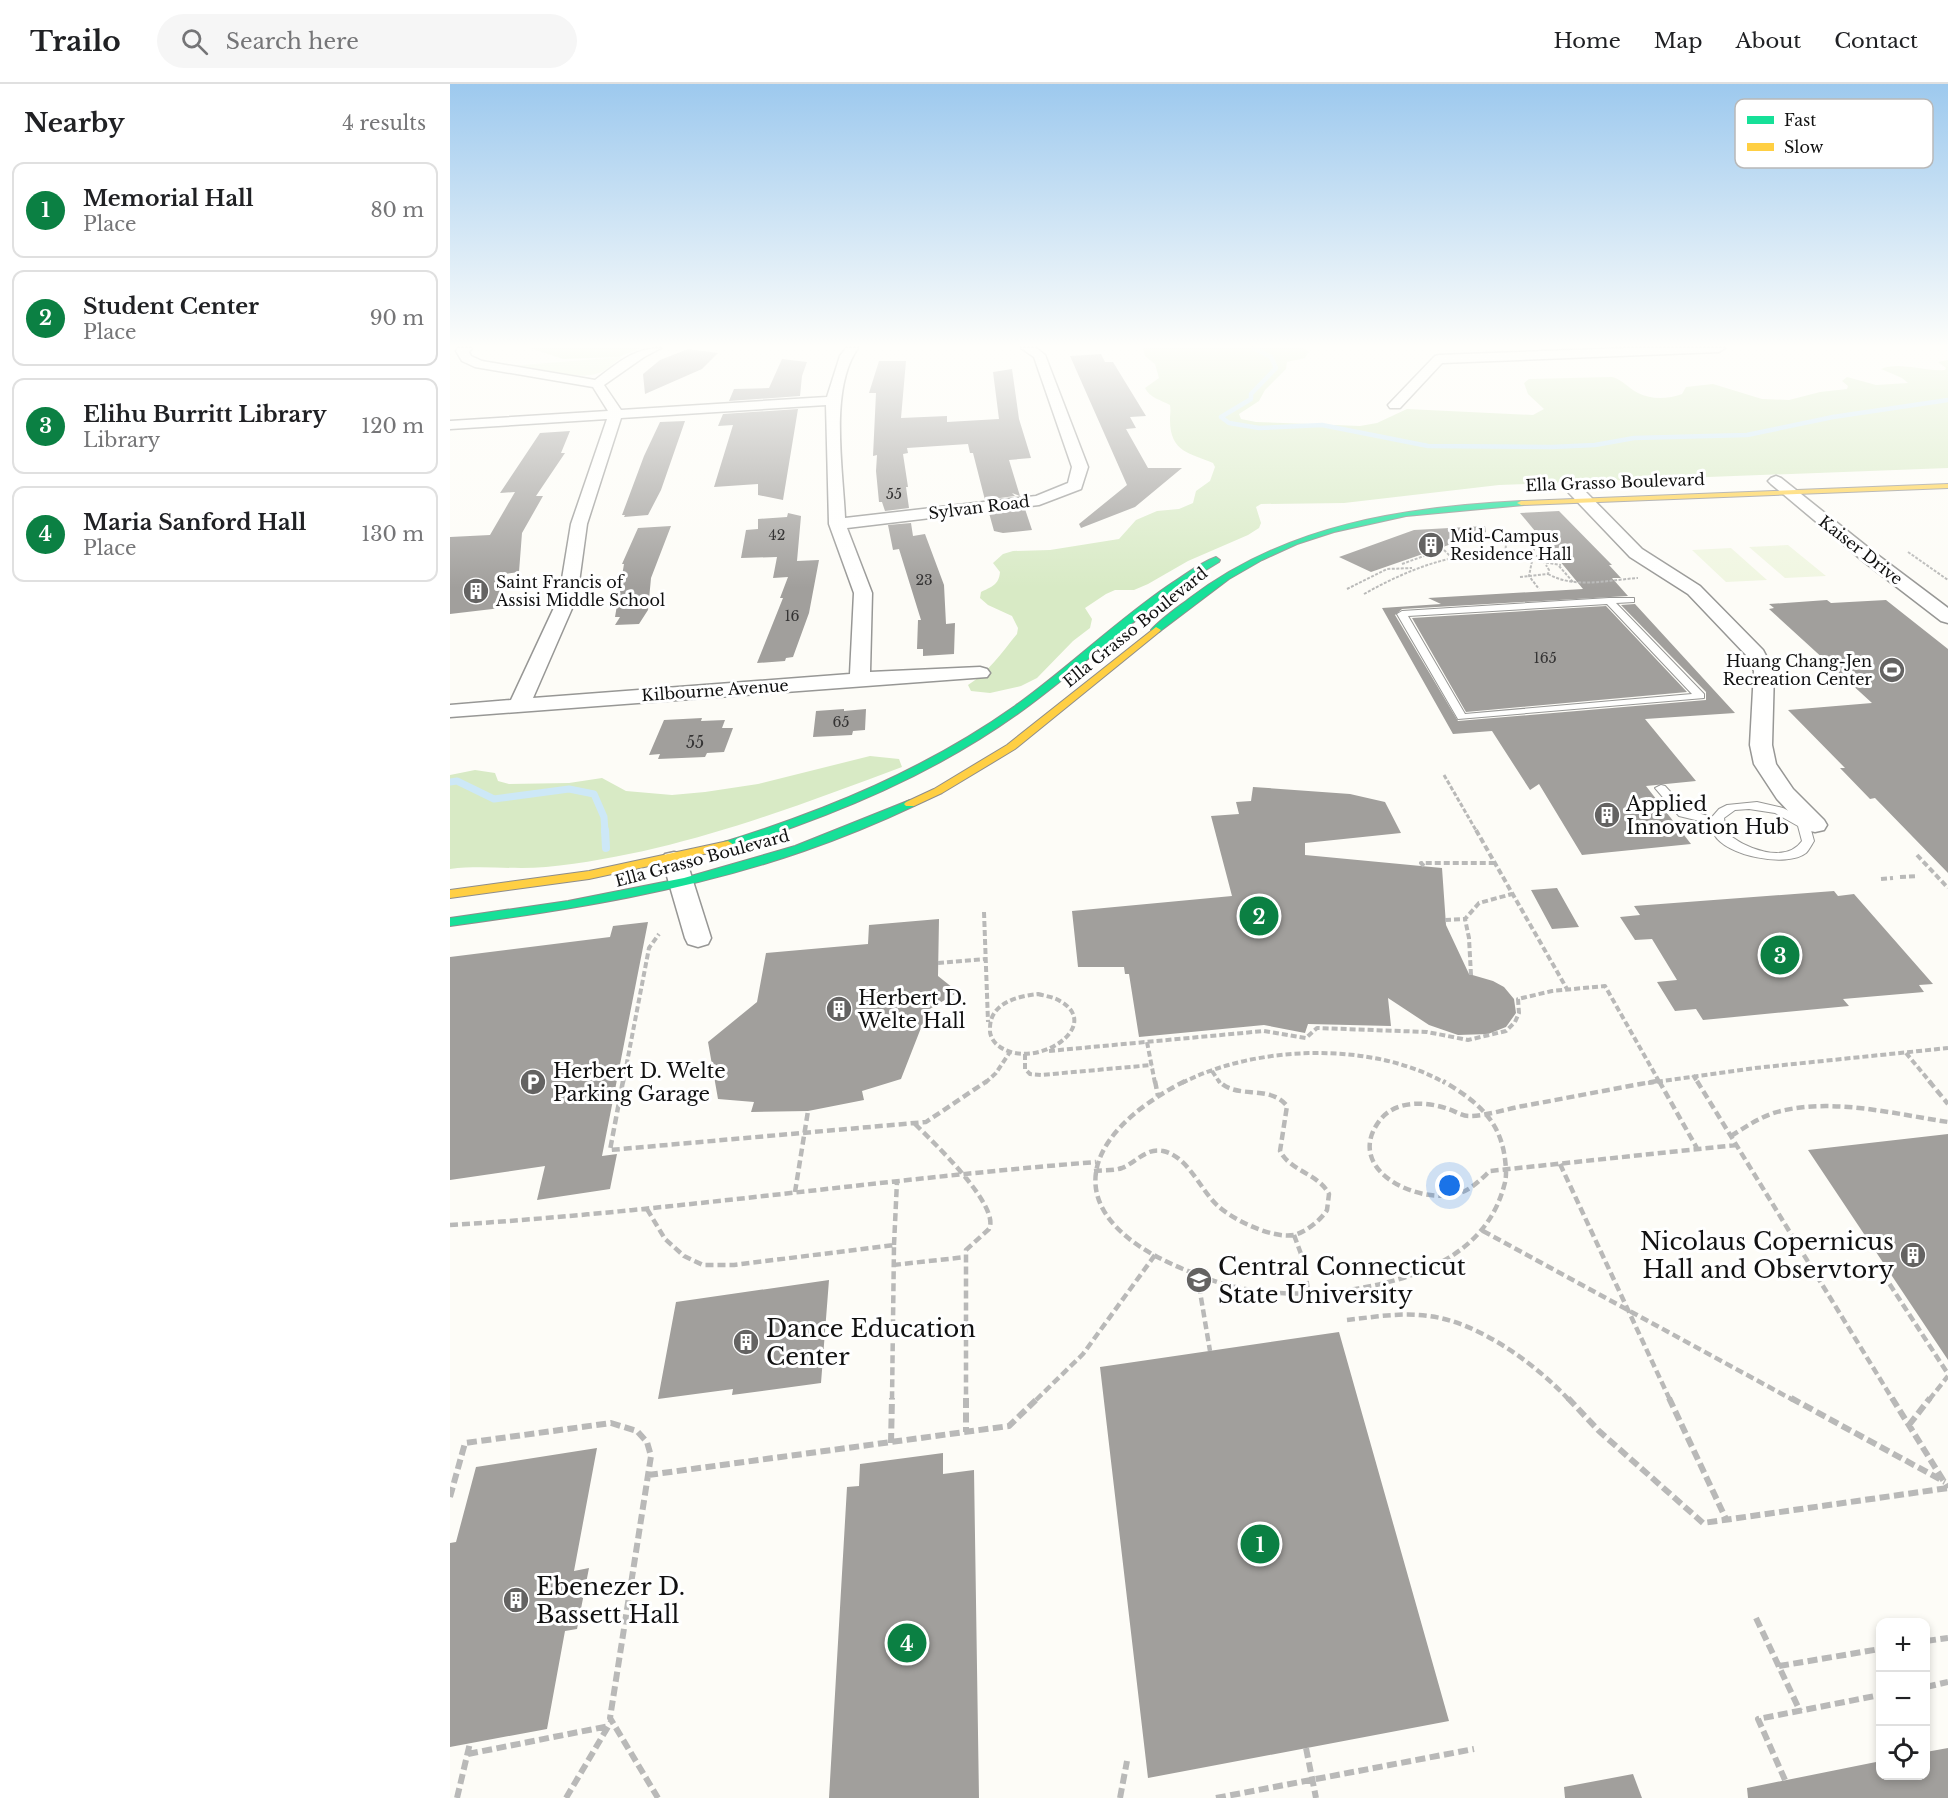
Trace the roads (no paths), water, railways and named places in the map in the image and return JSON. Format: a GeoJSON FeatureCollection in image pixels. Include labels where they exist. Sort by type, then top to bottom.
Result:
{"type":"FeatureCollection","features":[{"type":"Feature","properties":{"kind":"main road","name":"Ella Grasso Boulevard"},"geometry":{"type":"LineString","coordinates":[[1783,487],[1948,475]]}},
{"type":"Feature","properties":{"kind":"main road","name":"Ella Grasso Boulevard"},"geometry":{"type":"LineString","coordinates":[[1294,527],[1362,510],[1423,499],[1482,494],[1579,495],[1783,487],[1948,486]]}},
{"type":"Feature","properties":{"kind":"main road","name":"Ella Grasso Boulevard"},"geometry":{"type":"LineString","coordinates":[[450,894],[554,881],[747,866],[811,845],[909,804],[1000,754],[1210,587],[1262,558],[1300,542],[1363,523],[1432,510],[1579,495]]}},
{"type":"Feature","properties":{"kind":"main road","name":"Ella Grasso Boulevard"},"geometry":{"type":"LineString","coordinates":[[450,921],[556,908],[678,871],[887,786],[976,738],[1182,580],[1228,554]]}},
{"type":"Feature","properties":{"kind":"main road"},"geometry":{"type":"LineString","coordinates":[[1072,666],[1103,674]]}},
{"type":"Feature","properties":{"kind":"main road"},"geometry":{"type":"LineString","coordinates":[[1056,678],[1087,687]]}},
{"type":"Feature","properties":{"kind":"street"},"geometry":{"type":"LineString","coordinates":[[519,705],[568,597],[579,524],[611,428]]}},
{"type":"Feature","properties":{"kind":"street"},"geometry":{"type":"LineString","coordinates":[[834,428],[837,524],[863,593],[861,679]]}},
{"type":"Feature","properties":{"kind":"street","name":"Sylvan Road"},"geometry":{"type":"LineString","coordinates":[[837,524],[1039,500],[1075,486],[1080,467],[1066,428]]}},
{"type":"Feature","properties":{"kind":"street","name":"Kaiser Drive"},"geometry":{"type":"LineString","coordinates":[[1783,487],[1861,551],[1948,616]]}},
{"type":"Feature","properties":{"kind":"street"},"geometry":{"type":"LineString","coordinates":[[1579,495],[1636,553],[1694,590],[1756,654],[1764,671],[1761,745],[1765,764],[1810,826]]}},
{"type":"Feature","properties":{"kind":"street","name":"Kilbourne Avenue"},"geometry":{"type":"LineString","coordinates":[[450,711],[861,679],[980,673]]}},
{"type":"Feature","properties":{"kind":"street"},"geometry":{"type":"LineString","coordinates":[[678,871],[698,938]]}},
{"type":"Feature","properties":{"kind":"lane"},"geometry":{"type":"LineString","coordinates":[[1609,601],[1700,696],[1462,717],[1402,614],[1609,601],[1631,600]]}},
{"type":"Feature","properties":{"kind":"lane"},"geometry":{"type":"LineString","coordinates":[[1661,788],[1683,813],[1717,822]]}},
{"type":"Feature","properties":{"kind":"lane"},"geometry":{"type":"LineString","coordinates":[[1750,806],[1781,812],[1810,826],[1809,844],[1803,850],[1777,856],[1747,851],[1734,845],[1718,830],[1717,822],[1719,815],[1726,810],[1750,806]]}},
{"type":"Feature","properties":{"kind":"waterway"},"geometry":{"type":"LineString","coordinates":[[1337,428],[1428,446],[1552,447],[1595,445],[1634,438],[1747,435],[1781,428]]}},
{"type":"Feature","properties":{"kind":"waterway"},"geometry":{"type":"LineString","coordinates":[[450,782],[457,781],[494,799],[569,789],[594,794],[604,817],[605,832]]}},
{"type":"Feature","properties":{"kind":"waterway"},"geometry":{"type":"LineString","coordinates":[[605,830],[606,848]]}},
{"type":"Feature","properties":{"kind":"place","name":"Mid-Campus Residence Hall"},"geometry":{"type":"Point","coordinates":[1431,545]}},
{"type":"Feature","properties":{"kind":"place","name":"Saint Francis of Assisi Middle School"},"geometry":{"type":"Point","coordinates":[476,591]}},
{"type":"Feature","properties":{"kind":"place","name":"Huang Chang-Jen Recreation Center"},"geometry":{"type":"Point","coordinates":[1892,670]}},
{"type":"Feature","properties":{"kind":"place","name":"Applied Innovation Hub"},"geometry":{"type":"Point","coordinates":[1607,815]}},
{"type":"Feature","properties":{"kind":"place","name":"Student Center"},"geometry":{"type":"Point","coordinates":[1259,916]}},
{"type":"Feature","properties":{"kind":"place","name":"Elihu Burritt Library"},"geometry":{"type":"Point","coordinates":[1780,955]}},
{"type":"Feature","properties":{"kind":"place","name":"Herbert D. Welte Hall"},"geometry":{"type":"Point","coordinates":[839,1009]}},
{"type":"Feature","properties":{"kind":"place","name":"Herbert D. Welte Parking Garage"},"geometry":{"type":"Point","coordinates":[533,1082]}},
{"type":"Feature","properties":{"kind":"place","name":"Nicolaus Copernicus Hall and Observtory"},"geometry":{"type":"Point","coordinates":[1913,1255]}},
{"type":"Feature","properties":{"kind":"place","name":"Central Connecticut State University"},"geometry":{"type":"Point","coordinates":[1199,1280]}},
{"type":"Feature","properties":{"kind":"place","name":"Dance Education Center"},"geometry":{"type":"Point","coordinates":[746,1342]}},
{"type":"Feature","properties":{"kind":"place","name":"Memorial Hall"},"geometry":{"type":"Point","coordinates":[1260,1544]}},
{"type":"Feature","properties":{"kind":"place","name":"Ebenezer D. Bassett Hall"},"geometry":{"type":"Point","coordinates":[516,1600]}},
{"type":"Feature","properties":{"kind":"place","name":"Maria Sanford Hall"},"geometry":{"type":"Point","coordinates":[907,1643]}}]}
